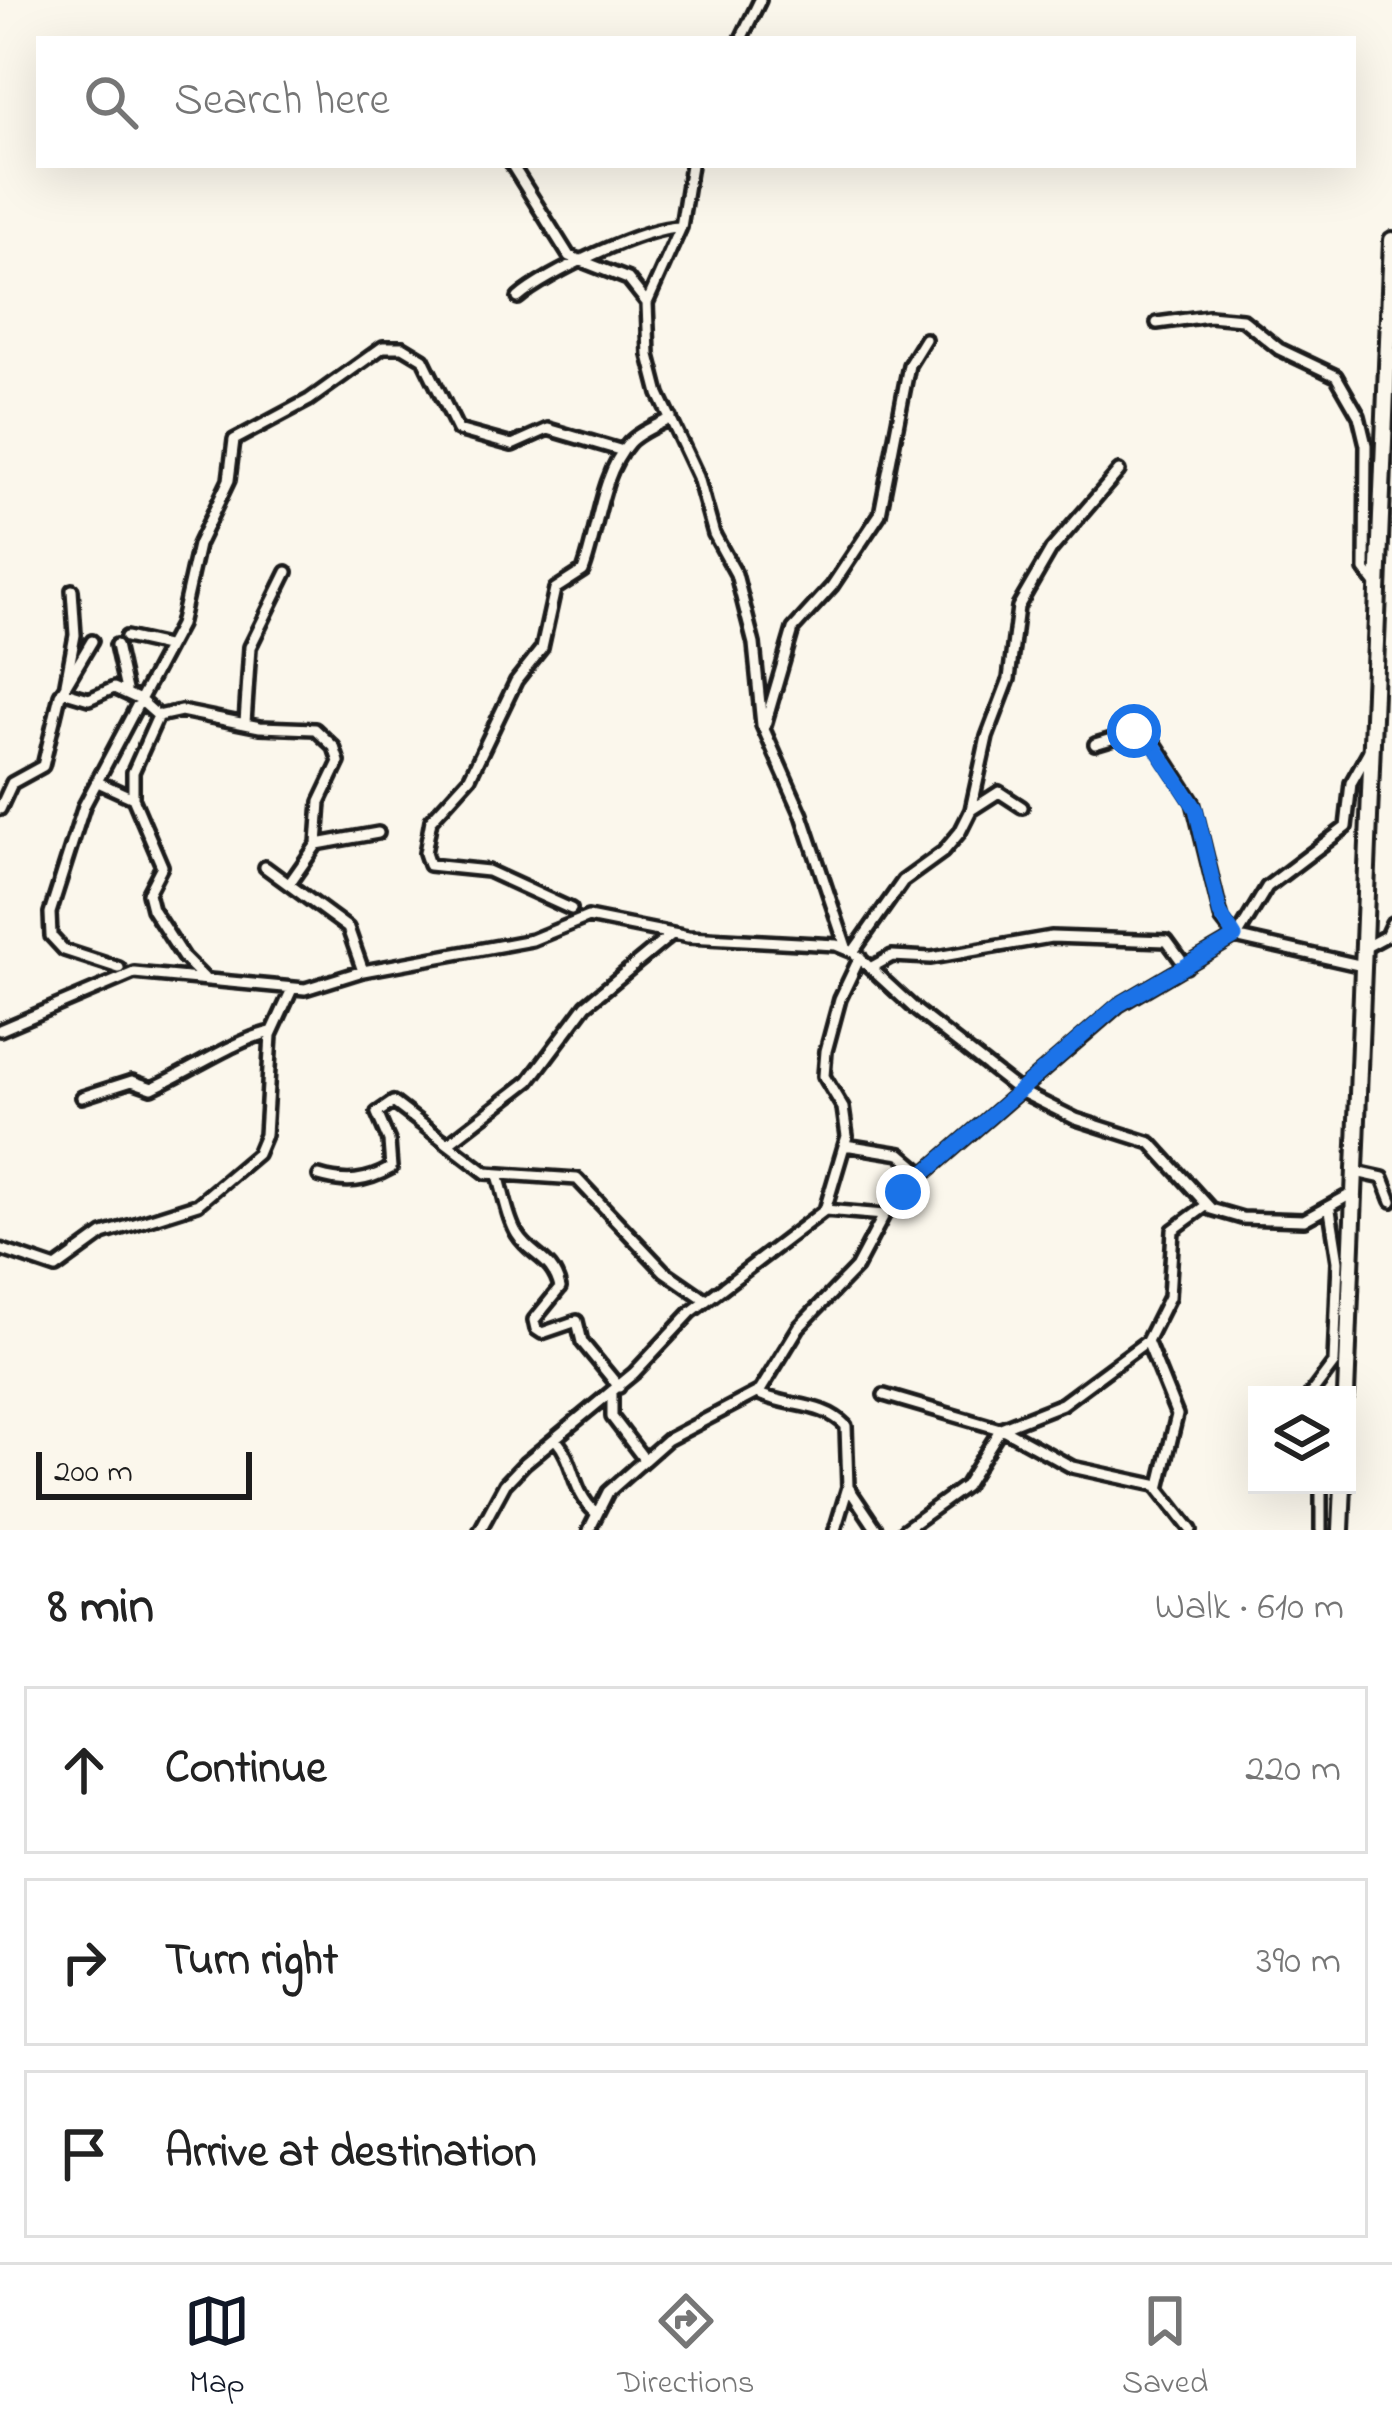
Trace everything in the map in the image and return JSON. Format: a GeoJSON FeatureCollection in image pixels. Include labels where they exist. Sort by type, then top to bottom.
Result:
{"type":"FeatureCollection","features":[{"type":"Feature","properties":{"kind":"highway"},"geometry":{"type":"LineString","coordinates":[[1346,1386],[1392,240]]}},
{"type":"Feature","properties":{"kind":"highway"},"geometry":{"type":"LineString","coordinates":[[1341,1530],[1343,1494]]}},
{"type":"Feature","properties":{"kind":"street"},"geometry":{"type":"LineString","coordinates":[[742,36],[760,0]]}},
{"type":"Feature","properties":{"kind":"street"},"geometry":{"type":"LineString","coordinates":[[514,168],[550,231],[578,262],[628,279],[647,303]]}},
{"type":"Feature","properties":{"kind":"street"},"geometry":{"type":"LineString","coordinates":[[691,168],[681,227],[647,303],[650,355],[742,594],[765,730],[853,952],[917,1011],[1018,1090],[1076,1119],[1151,1143],[1207,1205],[1272,1221],[1304,1220],[1330,1210],[1355,1192]]}},
{"type":"Feature","properties":{"kind":"street"},"geometry":{"type":"LineString","coordinates":[[518,298],[578,262],[654,231],[681,227]]}},
{"type":"Feature","properties":{"kind":"street"},"geometry":{"type":"LineString","coordinates":[[1157,323],[1242,319],[1279,350],[1336,376],[1365,435],[1365,570],[1379,588]]}},
{"type":"Feature","properties":{"kind":"street"},"geometry":{"type":"LineString","coordinates":[[765,730],[793,629],[832,586],[880,514],[909,365],[925,339]]}},
{"type":"Feature","properties":{"kind":"street"},"geometry":{"type":"LineString","coordinates":[[119,968],[64,950],[50,928],[79,820],[180,625],[198,545],[229,479],[234,440],[308,400],[383,346],[403,347],[423,359],[458,430],[512,445],[548,429],[623,451]]}},
{"type":"Feature","properties":{"kind":"street"},"geometry":{"type":"LineString","coordinates":[[571,908],[488,871],[428,865],[425,853],[438,807],[470,777],[516,680],[542,648],[555,589],[583,571],[592,527],[623,451],[632,440],[671,418]]}},
{"type":"Feature","properties":{"kind":"street"},"geometry":{"type":"LineString","coordinates":[[480,1530],[505,1484],[557,1441],[594,1401],[615,1389],[706,1300],[826,1210],[844,1145],[843,1108],[824,1065],[853,952],[903,881],[951,844],[971,809],[987,737],[1009,680],[1018,608],[1051,550],[1118,471]]}},
{"type":"Feature","properties":{"kind":"street"},"geometry":{"type":"LineString","coordinates":[[245,723],[250,646],[287,572]]}},
{"type":"Feature","properties":{"kind":"street"},"geometry":{"type":"LineString","coordinates":[[0,809],[12,783],[40,770],[47,758],[75,635],[72,590]]}},
{"type":"Feature","properties":{"kind":"street"},"geometry":{"type":"LineString","coordinates":[[64,687],[92,641]]}},
{"type":"Feature","properties":{"kind":"street"},"geometry":{"type":"LineString","coordinates":[[126,690],[121,641],[166,646]]}},
{"type":"Feature","properties":{"kind":"street"},"geometry":{"type":"LineString","coordinates":[[64,687],[89,699],[111,688],[126,690],[158,716]]}},
{"type":"Feature","properties":{"kind":"street"},"geometry":{"type":"LineString","coordinates":[[158,716],[182,712],[315,729],[334,747],[339,762],[320,802],[317,844],[290,884]]}},
{"type":"Feature","properties":{"kind":"street"},"geometry":{"type":"LineString","coordinates":[[158,716],[133,772],[133,798],[162,866],[148,893],[152,909],[171,931],[183,957],[204,978]]}},
{"type":"Feature","properties":{"kind":"street"},"geometry":{"type":"LineString","coordinates":[[1095,744],[1138,731],[1156,745],[1196,809],[1220,913],[1236,937],[1363,966]]}},
{"type":"Feature","properties":{"kind":"street"},"geometry":{"type":"LineString","coordinates":[[589,1530],[595,1512],[644,1459],[678,1433],[758,1394],[799,1327],[856,1268],[884,1215],[922,1172],[1118,1005],[1236,937],[1267,887],[1346,826],[1351,783],[1374,744]]}},
{"type":"Feature","properties":{"kind":"street"},"geometry":{"type":"LineString","coordinates":[[100,783],[133,798]]}},
{"type":"Feature","properties":{"kind":"street"},"geometry":{"type":"LineString","coordinates":[[971,809],[1000,792],[1022,807]]}},
{"type":"Feature","properties":{"kind":"street"},"geometry":{"type":"LineString","coordinates":[[317,844],[378,833]]}},
{"type":"Feature","properties":{"kind":"street"},"geometry":{"type":"LineString","coordinates":[[265,867],[348,928],[363,971]]}},
{"type":"Feature","properties":{"kind":"street"},"geometry":{"type":"LineString","coordinates":[[0,1030],[134,973],[292,989],[322,986],[363,971],[532,940],[593,916],[672,934],[853,952]]}},
{"type":"Feature","properties":{"kind":"street"},"geometry":{"type":"LineString","coordinates":[[1364,948],[1386,935],[1392,923]]}},
{"type":"Feature","properties":{"kind":"street"},"geometry":{"type":"LineString","coordinates":[[450,1142],[529,1081],[586,1005],[672,934]]}},
{"type":"Feature","properties":{"kind":"street"},"geometry":{"type":"LineString","coordinates":[[872,967],[892,956],[931,958],[1066,936],[1167,941],[1186,967]]}},
{"type":"Feature","properties":{"kind":"street"},"geometry":{"type":"LineString","coordinates":[[0,1249],[54,1269],[103,1234],[195,1205],[220,1189],[263,1144],[271,1032],[292,989]]}},
{"type":"Feature","properties":{"kind":"street"},"geometry":{"type":"LineString","coordinates":[[82,1097],[132,1081],[152,1088],[214,1061],[248,1037],[271,1032]]}},
{"type":"Feature","properties":{"kind":"street"},"geometry":{"type":"LineString","coordinates":[[319,1176],[356,1180],[391,1168],[389,1141],[377,1113],[393,1102],[450,1142],[472,1167],[498,1175],[577,1179],[664,1271],[706,1300]]}},
{"type":"Feature","properties":{"kind":"street"},"geometry":{"type":"LineString","coordinates":[[844,1145],[902,1154],[922,1172]]}},
{"type":"Feature","properties":{"kind":"street"},"geometry":{"type":"LineString","coordinates":[[1356,1172],[1383,1178],[1392,1201]]}},
{"type":"Feature","properties":{"kind":"street"},"geometry":{"type":"LineString","coordinates":[[498,1175],[518,1237],[554,1266],[558,1279],[560,1288],[534,1321],[536,1329],[542,1333],[577,1321],[582,1342],[615,1389],[611,1417],[644,1459]]}},
{"type":"Feature","properties":{"kind":"street"},"geometry":{"type":"LineString","coordinates":[[904,1530],[965,1486],[1001,1429],[1062,1404],[1148,1341],[1168,1297],[1173,1230],[1207,1205]]}},
{"type":"Feature","properties":{"kind":"street"},"geometry":{"type":"LineString","coordinates":[[826,1210],[884,1215]]}},
{"type":"Feature","properties":{"kind":"street"},"geometry":{"type":"LineString","coordinates":[[1317,1386],[1334,1363],[1338,1249],[1330,1210]]}},
{"type":"Feature","properties":{"kind":"street"},"geometry":{"type":"LineString","coordinates":[[1148,1341],[1177,1406],[1175,1437],[1159,1486]]}},
{"type":"Feature","properties":{"kind":"street"},"geometry":{"type":"LineString","coordinates":[[758,1394],[784,1405],[820,1408],[843,1421],[848,1487],[835,1530]]}},
{"type":"Feature","properties":{"kind":"street"},"geometry":{"type":"LineString","coordinates":[[884,1395],[1001,1429],[1054,1460],[1159,1486],[1191,1530]]}},
{"type":"Feature","properties":{"kind":"street"},"geometry":{"type":"LineString","coordinates":[[557,1441],[568,1454],[570,1476],[595,1512]]}},
{"type":"Feature","properties":{"kind":"street"},"geometry":{"type":"LineString","coordinates":[[848,1487],[877,1530]]}},
{"type":"Feature","properties":{"kind":"street"},"geometry":{"type":"LineString","coordinates":[[1321,1494],[1322,1530]]}},
{"type":"Feature","properties":{"kind":"route"},"geometry":{"type":"LineString","coordinates":[[903,1192],[994,1108],[1118,1005],[1235,937],[1222,920],[1217,884],[1192,802],[1147,735],[1134,731]]}}]}
